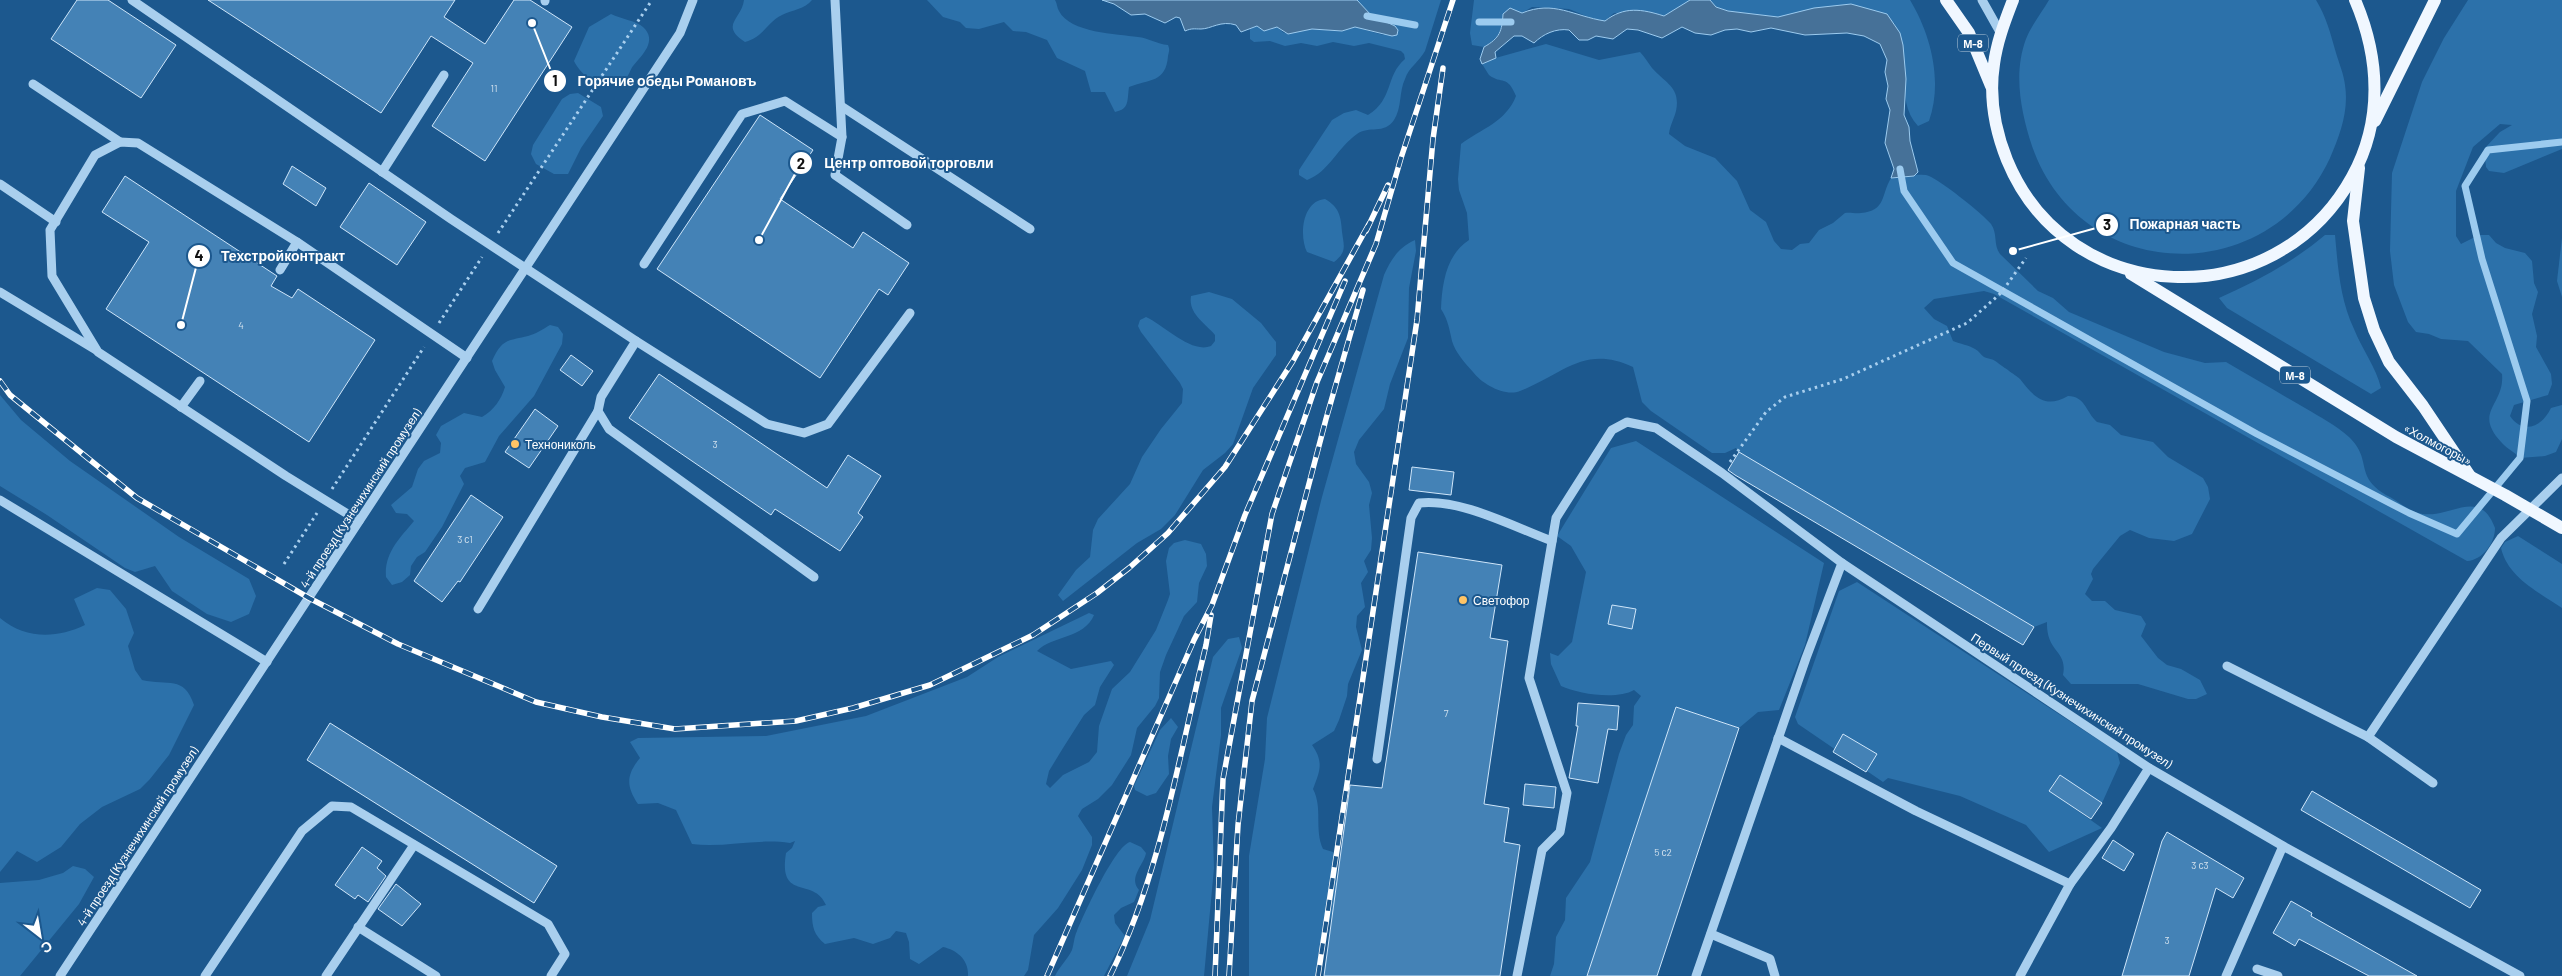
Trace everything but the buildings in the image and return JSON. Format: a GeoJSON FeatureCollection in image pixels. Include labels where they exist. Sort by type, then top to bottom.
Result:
{"type":"FeatureCollection","features":[{"type":"Feature","properties":{"kind":"main road","name":"«Холмогоры»"},"geometry":{"type":"LineString","coordinates":[[1946,0],[1969,33],[1992,90]]}},
{"type":"Feature","properties":{"kind":"main road","name":"«Холмогоры»"},"geometry":{"type":"LineString","coordinates":[[2013,0],[2000,32],[1994,64],[1992,90],[1994,114],[2001,143],[2013,174],[2028,199],[2064,236],[2101,260],[2152,275],[2187,278],[2229,273],[2262,261],[2295,242],[2321,220],[2343,193],[2360,163]]}},
{"type":"Feature","properties":{"kind":"main road","name":"«Холмогоры»"},"geometry":{"type":"LineString","coordinates":[[2355,0],[2364,22],[2373,57],[2375,92],[2370,132],[2360,163],[2353,221],[2364,298],[2374,330],[2389,362],[2423,406],[2472,478]]}},
{"type":"Feature","properties":{"kind":"main road"},"geometry":{"type":"LineString","coordinates":[[2370,132],[2435,0]]}},
{"type":"Feature","properties":{"kind":"main road","name":"«Холмогоры»"},"geometry":{"type":"LineString","coordinates":[[2120,267],[2396,438],[2472,478]]}},
{"type":"Feature","properties":{"kind":"main road"},"geometry":{"type":"LineString","coordinates":[[2472,478],[2562,528]]}},
{"type":"Feature","properties":{"kind":"street"},"geometry":{"type":"LineString","coordinates":[[132,0],[382,172],[636,341],[767,424],[804,433],[828,424],[910,313]]}},
{"type":"Feature","properties":{"kind":"street","name":"4-й проезд (Кузнечихинский промузел)"},"geometry":{"type":"LineString","coordinates":[[60,976],[680,34],[693,0]]}},
{"type":"Feature","properties":{"kind":"street"},"geometry":{"type":"LineString","coordinates":[[835,0],[842,137],[835,175],[907,225]]}},
{"type":"Feature","properties":{"kind":"street"},"geometry":{"type":"LineString","coordinates":[[1982,0],[2000,32]]}},
{"type":"Feature","properties":{"kind":"street"},"geometry":{"type":"LineString","coordinates":[[382,172],[444,75]]}},
{"type":"Feature","properties":{"kind":"street"},"geometry":{"type":"LineString","coordinates":[[33,84],[120,142],[138,143],[297,242],[467,358]]}},
{"type":"Feature","properties":{"kind":"street"},"geometry":{"type":"LineString","coordinates":[[644,264],[742,114],[785,101],[842,137]]}},
{"type":"Feature","properties":{"kind":"street"},"geometry":{"type":"LineString","coordinates":[[841,106],[1030,228]]}},
{"type":"Feature","properties":{"kind":"street"},"geometry":{"type":"LineString","coordinates":[[98,352],[52,276],[50,230],[95,155],[120,142]]}},
{"type":"Feature","properties":{"kind":"street"},"geometry":{"type":"LineString","coordinates":[[0,184],[56,222]]}},
{"type":"Feature","properties":{"kind":"street"},"geometry":{"type":"LineString","coordinates":[[280,270],[297,242]]}},
{"type":"Feature","properties":{"kind":"street"},"geometry":{"type":"LineString","coordinates":[[0,292],[98,352],[360,521]]}},
{"type":"Feature","properties":{"kind":"street"},"geometry":{"type":"LineString","coordinates":[[478,609],[598,411],[601,397],[636,341]]}},
{"type":"Feature","properties":{"kind":"street"},"geometry":{"type":"LineString","coordinates":[[181,407],[200,380]]}},
{"type":"Feature","properties":{"kind":"street"},"geometry":{"type":"LineString","coordinates":[[598,411],[608,429],[814,578]]}},
{"type":"Feature","properties":{"kind":"street","name":"Первый проезд (Кузнечихинский промузел)"},"geometry":{"type":"LineString","coordinates":[[1552,541],[1556,518],[1612,430],[1627,422],[1656,428],[1722,473],[1842,563],[2150,768],[2283,846],[2520,976]]}},
{"type":"Feature","properties":{"kind":"street"},"geometry":{"type":"LineString","coordinates":[[2368,737],[2501,538],[2562,478]]}},
{"type":"Feature","properties":{"kind":"street"},"geometry":{"type":"LineString","coordinates":[[0,500],[266,662]]}},
{"type":"Feature","properties":{"kind":"street"},"geometry":{"type":"LineString","coordinates":[[1378,759],[1411,518],[1419,503],[1436,501],[1474,512],[1552,541],[1529,678],[1567,793],[1560,832],[1542,850],[1518,976]]}},
{"type":"Feature","properties":{"kind":"street"},"geometry":{"type":"LineString","coordinates":[[1696,976],[1778,738],[1842,563]]}},
{"type":"Feature","properties":{"kind":"street"},"geometry":{"type":"LineString","coordinates":[[2227,666],[2368,737],[2434,783]]}},
{"type":"Feature","properties":{"kind":"street"},"geometry":{"type":"LineString","coordinates":[[1778,738],[1916,811],[2070,884]]}},
{"type":"Feature","properties":{"kind":"street"},"geometry":{"type":"LineString","coordinates":[[2020,976],[2070,884],[2111,828],[2150,768]]}},
{"type":"Feature","properties":{"kind":"street"},"geometry":{"type":"LineString","coordinates":[[205,976],[302,831],[332,806],[352,808],[548,924],[565,954],[551,976]]}},
{"type":"Feature","properties":{"kind":"street"},"geometry":{"type":"LineString","coordinates":[[326,976],[414,845]]}},
{"type":"Feature","properties":{"kind":"street"},"geometry":{"type":"LineString","coordinates":[[2226,976],[2283,846]]}},
{"type":"Feature","properties":{"kind":"street"},"geometry":{"type":"LineString","coordinates":[[358,927],[436,976]]}},
{"type":"Feature","properties":{"kind":"street"},"geometry":{"type":"LineString","coordinates":[[1711,934],[1770,959],[1775,976]]}},
{"type":"Feature","properties":{"kind":"street"},"geometry":{"type":"LineString","coordinates":[[2257,969],[2278,976]]}},
{"type":"Feature","properties":{"kind":"path"},"geometry":{"type":"LineString","coordinates":[[437,327],[652,0]]}},
{"type":"Feature","properties":{"kind":"path"},"geometry":{"type":"LineString","coordinates":[[1722,473],[1766,412],[1785,397],[1844,379],[1967,323],[2001,294],[2026,258]]}},
{"type":"Feature","properties":{"kind":"path"},"geometry":{"type":"LineString","coordinates":[[284,564],[426,343]]}},
{"type":"Feature","properties":{"kind":"shaded area"},"geometry":{"type":"Polygon","coordinates":[[[744,0],[812,0],[802,7],[777,18],[757,37],[745,42],[737,36],[733,26],[744,0]]]}},
{"type":"Feature","properties":{"kind":"shaded area"},"geometry":{"type":"Polygon","coordinates":[[[927,0],[1055,0],[1058,10],[1065,18],[1083,28],[1142,38],[1168,45],[1167,65],[1160,76],[1155,79],[1129,87],[1128,100],[1125,106],[1120,111],[1115,112],[1105,92],[1091,92],[1085,71],[1057,58],[1047,40],[1026,32],[1013,31],[1004,22],[979,29],[966,28],[960,22],[943,17],[927,0]]]}},
{"type":"Feature","properties":{"kind":"shaded area"},"geometry":{"type":"Polygon","coordinates":[[[1102,0],[1357,0],[1371,15],[1395,26],[1398,30],[1397,35],[1392,36],[1355,27],[1342,31],[1312,29],[1288,34],[1277,27],[1264,31],[1257,26],[1241,32],[1236,25],[1226,24],[1185,31],[1180,18],[1176,17],[1165,23],[1145,14],[1131,15],[1114,4],[1102,0]]]}},
{"type":"Feature","properties":{"kind":"shaded area"},"geometry":{"type":"Polygon","coordinates":[[[1357,0],[1441,0],[1425,51],[1409,71],[1403,84],[1397,115],[1394,120],[1390,125],[1381,129],[1366,130],[1357,134],[1327,166],[1307,180],[1299,175],[1299,170],[1332,120],[1344,113],[1356,110],[1368,115],[1376,109],[1386,95],[1394,73],[1405,59],[1404,54],[1401,51],[1369,43],[1354,46],[1333,42],[1317,46],[1301,43],[1285,46],[1270,41],[1254,42],[1250,39],[1250,29],[1257,26],[1269,30],[1277,27],[1284,33],[1312,29],[1342,31],[1355,27],[1383,35],[1395,26],[1371,15],[1357,0]]]}},
{"type":"Feature","properties":{"kind":"shaded area"},"geometry":{"type":"Polygon","coordinates":[[[1474,0],[1690,0],[1664,16],[1652,12],[1614,13],[1605,21],[1593,19],[1569,9],[1532,7],[1522,13],[1503,14],[1499,34],[1484,47],[1472,45],[1470,33],[1474,0]]]}},
{"type":"Feature","properties":{"kind":"shaded area"},"geometry":{"type":"Polygon","coordinates":[[[1690,0],[1710,0],[1716,7],[1728,11],[1778,17],[1814,8],[1851,4],[1887,14],[1900,33],[1903,45],[1906,79],[1904,115],[1909,127],[1910,141],[1918,172],[1914,176],[1891,178],[1894,169],[1885,143],[1890,110],[1886,99],[1888,86],[1885,72],[1887,60],[1880,44],[1864,36],[1847,33],[1805,35],[1771,28],[1751,32],[1737,29],[1725,30],[1711,35],[1695,33],[1682,27],[1662,38],[1638,30],[1627,29],[1613,39],[1596,36],[1588,40],[1579,40],[1569,30],[1559,30],[1550,32],[1534,43],[1522,36],[1514,36],[1495,52],[1496,58],[1482,64],[1480,59],[1484,47],[1499,34],[1503,14],[1510,8],[1522,13],[1533,9],[1554,8],[1605,21],[1619,13],[1633,10],[1664,16],[1690,0]]]}},
{"type":"Feature","properties":{"kind":"shaded area"},"geometry":{"type":"Polygon","coordinates":[[[1710,0],[1910,0],[1924,28],[1933,59],[1935,90],[1929,121],[1918,126],[1906,103],[1902,49],[1894,23],[1839,5],[1778,17],[1728,11],[1716,7],[1710,0]]]}},
{"type":"Feature","properties":{"kind":"shaded area"},"geometry":{"type":"Polygon","coordinates":[[[2049,0],[2316,0],[2323,12],[2343,73],[2346,104],[2340,132],[2330,158],[2302,201],[2264,231],[2222,249],[2176,254],[2131,246],[2090,225],[2056,192],[2032,146],[2022,106],[2019,79],[2022,52],[2028,34],[2049,0]]]}},
{"type":"Feature","properties":{"kind":"shaded area"},"geometry":{"type":"Polygon","coordinates":[[[2468,0],[2562,0],[2562,149],[2504,173],[2489,171],[2486,167],[2484,149],[2500,132],[2512,125],[2500,124],[2473,147],[2456,191],[2456,236],[2461,244],[2479,235],[2489,235],[2496,243],[2505,248],[2525,253],[2532,261],[2534,283],[2538,292],[2532,314],[2537,336],[2536,347],[2551,374],[2552,384],[2548,395],[2514,405],[2510,416],[2521,425],[2526,427],[2532,426],[2543,420],[2551,408],[2562,405],[2562,439],[2556,452],[2545,456],[2520,458],[2502,443],[2490,423],[2490,416],[2502,385],[2502,374],[2468,341],[2441,339],[2429,334],[2416,332],[2408,322],[2394,285],[2390,251],[2392,173],[2422,82],[2444,38],[2468,0]]]}},
{"type":"Feature","properties":{"kind":"shaded area"},"geometry":{"type":"Polygon","coordinates":[[[611,14],[643,27],[649,37],[649,43],[625,79],[618,83],[603,85],[589,79],[574,61],[589,27],[611,14]]]}},
{"type":"Feature","properties":{"kind":"shaded area"},"geometry":{"type":"Polygon","coordinates":[[[1546,44],[1599,60],[1640,52],[1652,68],[1671,86],[1676,96],[1676,111],[1669,134],[1685,146],[1715,158],[1737,181],[1750,210],[1766,222],[1774,241],[1781,249],[1792,250],[1800,244],[1809,243],[1819,230],[1833,223],[1845,213],[1869,212],[1875,209],[1882,201],[1891,178],[1904,175],[1926,175],[1932,177],[1987,219],[1993,228],[2000,254],[2038,291],[2053,298],[2069,312],[2164,352],[2205,363],[2226,362],[2322,418],[2349,437],[2361,454],[2371,483],[2378,490],[2406,507],[2423,514],[2434,514],[2464,507],[2481,509],[2489,516],[2495,528],[2490,545],[2478,558],[2467,561],[1994,294],[1984,291],[1934,299],[1924,308],[1934,319],[1947,326],[1953,341],[1973,348],[1984,357],[1993,360],[2020,379],[2035,396],[2041,399],[2053,401],[2068,396],[2078,399],[2085,405],[2097,422],[2110,425],[2121,435],[2153,442],[2168,457],[2203,478],[2208,487],[2210,499],[2192,534],[2174,541],[2149,538],[2130,530],[2120,536],[2093,569],[2091,574],[2093,579],[2085,594],[2092,601],[2105,601],[2115,610],[2141,616],[2146,624],[2141,636],[2158,658],[2167,665],[2181,669],[2200,680],[2207,694],[2196,699],[2188,699],[2138,684],[2071,684],[2063,675],[2064,667],[2060,655],[2050,640],[2047,622],[2034,627],[1739,453],[1736,448],[1725,453],[1712,453],[1651,411],[1642,402],[1633,367],[1616,361],[1587,360],[1561,370],[1520,391],[1501,391],[1488,385],[1477,377],[1453,345],[1447,321],[1441,309],[1444,280],[1450,262],[1461,246],[1469,240],[1467,213],[1459,190],[1458,179],[1461,144],[1499,119],[1512,105],[1516,96],[1507,82],[1489,75],[1482,64],[1492,59],[1546,44]]]}},
{"type":"Feature","properties":{"kind":"shaded area"},"geometry":{"type":"Polygon","coordinates":[[[578,93],[601,107],[603,116],[581,148],[568,174],[554,174],[536,164],[531,154],[533,145],[562,99],[570,94],[578,93]]]}},
{"type":"Feature","properties":{"kind":"shaded area"},"geometry":{"type":"Polygon","coordinates":[[[1325,199],[1336,209],[1341,221],[1344,248],[1341,255],[1334,262],[1307,252],[1303,237],[1304,220],[1307,212],[1317,201],[1325,199]]]}},
{"type":"Feature","properties":{"kind":"shaded area"},"geometry":{"type":"Polygon","coordinates":[[[2325,235],[2335,235],[2340,283],[2349,318],[2376,373],[2381,388],[2371,394],[2227,308],[2219,298],[2274,270],[2300,254],[2325,235]]]}},
{"type":"Feature","properties":{"kind":"shaded area"},"geometry":{"type":"Polygon","coordinates":[[[2562,238],[2562,297],[2557,281],[2562,238]]]}},
{"type":"Feature","properties":{"kind":"shaded area"},"geometry":{"type":"Polygon","coordinates":[[[1415,240],[1416,251],[1409,288],[1408,338],[1390,384],[1384,409],[1359,440],[1354,452],[1356,464],[1369,482],[1372,493],[1369,505],[1372,538],[1371,550],[1364,561],[1368,572],[1361,583],[1365,607],[1357,616],[1356,627],[1362,650],[1348,684],[1347,696],[1334,731],[1312,745],[1316,751],[1320,767],[1313,789],[1318,804],[1320,841],[1323,849],[1333,852],[1337,863],[1333,912],[1319,951],[1317,976],[1249,976],[1249,856],[1265,759],[1267,718],[1322,497],[1384,275],[1396,254],[1404,246],[1415,240]]]}},
{"type":"Feature","properties":{"kind":"shaded area"},"geometry":{"type":"Polygon","coordinates":[[[1209,292],[1232,299],[1261,323],[1276,342],[1276,355],[1253,388],[1233,444],[1225,453],[1203,470],[1175,515],[1161,529],[1137,543],[1063,601],[1058,595],[1076,570],[1090,557],[1093,530],[1098,519],[1130,484],[1142,457],[1182,403],[1183,389],[1180,383],[1141,332],[1138,326],[1140,320],[1146,317],[1178,338],[1195,346],[1211,346],[1215,341],[1215,335],[1198,318],[1191,302],[1191,296],[1209,292]]]}},
{"type":"Feature","properties":{"kind":"shaded area"},"geometry":{"type":"Polygon","coordinates":[[[550,325],[558,327],[563,334],[562,344],[534,396],[499,436],[485,462],[465,468],[460,476],[464,484],[442,527],[425,552],[417,557],[411,566],[410,575],[402,582],[392,585],[386,577],[390,553],[414,521],[407,514],[396,513],[391,505],[412,487],[418,469],[424,461],[440,453],[441,443],[436,435],[441,426],[464,413],[482,417],[496,404],[505,387],[492,361],[502,345],[506,342],[531,335],[550,325]]]}},
{"type":"Feature","properties":{"kind":"shaded area"},"geometry":{"type":"Polygon","coordinates":[[[0,395],[21,420],[70,461],[179,537],[249,579],[256,596],[249,614],[231,622],[207,614],[172,591],[155,566],[135,572],[125,568],[47,515],[0,486],[0,395]]]}},
{"type":"Feature","properties":{"kind":"shaded area"},"geometry":{"type":"Polygon","coordinates":[[[1636,441],[1824,563],[1805,645],[1779,710],[1758,712],[1739,728],[1676,707],[1587,976],[1550,976],[1554,964],[1556,937],[1565,920],[1566,898],[1590,862],[1619,754],[1626,735],[1633,725],[1634,706],[1641,696],[1634,690],[1618,695],[1598,695],[1561,686],[1551,664],[1550,653],[1558,656],[1572,642],[1586,572],[1571,546],[1557,536],[1611,448],[1636,441]]]}},
{"type":"Feature","properties":{"kind":"shaded area"},"geometry":{"type":"Polygon","coordinates":[[[2518,536],[2562,564],[2562,608],[2534,590],[2510,568],[2501,548],[2505,542],[2518,536]]]}},
{"type":"Feature","properties":{"kind":"shaded area"},"geometry":{"type":"Polygon","coordinates":[[[1185,540],[1201,544],[1206,554],[1207,566],[1199,583],[1197,602],[1184,616],[1166,655],[1160,672],[1159,698],[1155,706],[1137,728],[1131,755],[1112,785],[1098,799],[1082,809],[1078,816],[1092,837],[1092,845],[1082,870],[1058,908],[1034,935],[1028,970],[1024,976],[968,976],[968,970],[961,957],[957,953],[943,947],[919,964],[910,959],[909,942],[906,933],[896,931],[890,938],[873,944],[854,938],[825,944],[818,937],[812,922],[812,913],[818,907],[826,905],[821,896],[792,883],[787,878],[785,868],[786,853],[792,848],[795,841],[790,843],[692,844],[676,810],[658,803],[638,804],[631,792],[630,775],[640,758],[630,742],[638,738],[766,736],[866,716],[967,677],[998,657],[1089,613],[1094,615],[1083,628],[1076,633],[1051,642],[1037,651],[1071,669],[1111,661],[1114,665],[1100,687],[1095,705],[1084,715],[1049,771],[1046,784],[1050,788],[1063,775],[1089,762],[1097,752],[1099,726],[1112,689],[1130,672],[1156,630],[1168,600],[1170,594],[1166,561],[1169,548],[1174,543],[1185,540]]]}},
{"type":"Feature","properties":{"kind":"shaded area"},"geometry":{"type":"Polygon","coordinates":[[[1857,582],[2117,752],[2120,763],[2102,803],[2060,775],[2051,787],[2065,802],[2102,828],[2049,852],[2026,825],[1960,796],[1888,778],[1883,782],[1798,724],[1795,717],[1839,591],[1857,582]]]}},
{"type":"Feature","properties":{"kind":"shaded area"},"geometry":{"type":"Polygon","coordinates":[[[97,588],[110,590],[126,609],[134,633],[128,646],[135,670],[142,680],[180,685],[190,696],[194,705],[169,755],[140,789],[102,807],[80,824],[61,847],[37,862],[17,851],[0,872],[0,618],[20,630],[41,635],[74,630],[85,625],[74,599],[97,588]]]}},
{"type":"Feature","properties":{"kind":"shaded area"},"geometry":{"type":"Polygon","coordinates":[[[1239,637],[1242,648],[1221,708],[1221,735],[1212,807],[1214,868],[1204,976],[1127,976],[1150,920],[1213,657],[1228,639],[1239,637]]]}},
{"type":"Feature","properties":{"kind":"shaded area"},"geometry":{"type":"Polygon","coordinates":[[[1171,718],[1178,727],[1171,739],[1168,756],[1169,774],[1156,793],[1147,796],[1135,790],[1134,786],[1160,730],[1171,718]]]}},
{"type":"Feature","properties":{"kind":"shaded area"},"geometry":{"type":"Polygon","coordinates":[[[1130,842],[1141,847],[1146,853],[1135,880],[1139,890],[1134,902],[1121,908],[1114,915],[1115,923],[1125,936],[1104,976],[1055,976],[1072,950],[1076,933],[1108,867],[1116,855],[1130,842]]]}},
{"type":"Feature","properties":{"kind":"shaded area"},"geometry":{"type":"Polygon","coordinates":[[[73,866],[85,869],[94,877],[79,904],[20,976],[0,976],[0,883],[39,880],[63,873],[73,866]]]}},
{"type":"Feature","properties":{"kind":"waterway"},"geometry":{"type":"LineString","coordinates":[[1367,16],[1415,25]]}},
{"type":"Feature","properties":{"kind":"waterway"},"geometry":{"type":"LineString","coordinates":[[1479,22],[1511,22]]}},
{"type":"Feature","properties":{"kind":"waterway"},"geometry":{"type":"LineString","coordinates":[[1900,169],[1904,191],[1953,263],[2257,434],[2409,513],[2457,534],[2520,458],[2527,401],[2482,259],[2465,186],[2488,150],[2562,142]]}},
{"type":"Feature","properties":{"kind":"railway"},"geometry":{"type":"LineString","coordinates":[[1215,976],[1223,779],[1272,514],[1317,382],[1376,244],[1401,158],[1453,0]]}},
{"type":"Feature","properties":{"kind":"railway"},"geometry":{"type":"LineString","coordinates":[[1318,976],[1417,320],[1433,139],[1443,68]]}},
{"type":"Feature","properties":{"kind":"railway"},"geometry":{"type":"LineString","coordinates":[[1366,231],[1388,185]]}},
{"type":"Feature","properties":{"kind":"railway"},"geometry":{"type":"LineString","coordinates":[[0,381],[10,395],[137,498],[309,598],[398,644],[536,702],[602,717],[675,729],[796,721],[853,708],[930,685],[1033,635],[1097,593],[1129,568],[1168,533],[1225,467],[1293,361],[1369,224]]}},
{"type":"Feature","properties":{"kind":"railway"},"geometry":{"type":"LineString","coordinates":[[1047,976],[1194,640],[1212,605],[1245,515],[1345,281]]}},
{"type":"Feature","properties":{"kind":"railway"},"geometry":{"type":"LineString","coordinates":[[1229,976],[1238,825],[1252,701],[1326,419],[1363,290]]}},
{"type":"Feature","properties":{"kind":"railway"},"geometry":{"type":"LineString","coordinates":[[1110,976],[1128,937],[1156,855],[1206,645],[1211,615]]}},
{"type":"Feature","properties":{"kind":"place","name":"Горячие обеды Романовъ"},"geometry":{"type":"Point","coordinates":[532,23]}},
{"type":"Feature","properties":{"kind":"place","name":"Центр оптовой торговли"},"geometry":{"type":"Point","coordinates":[759,240]}},
{"type":"Feature","properties":{"kind":"place","name":"Пожарная часть"},"geometry":{"type":"Point","coordinates":[2013,251]}},
{"type":"Feature","properties":{"kind":"place","name":"Техстройконтракт"},"geometry":{"type":"Point","coordinates":[181,325]}},
{"type":"Feature","properties":{"kind":"place","name":"Технониколь"},"geometry":{"type":"Point","coordinates":[515,444]}},
{"type":"Feature","properties":{"kind":"place","name":"Светофор"},"geometry":{"type":"Point","coordinates":[1463,600]}}]}
